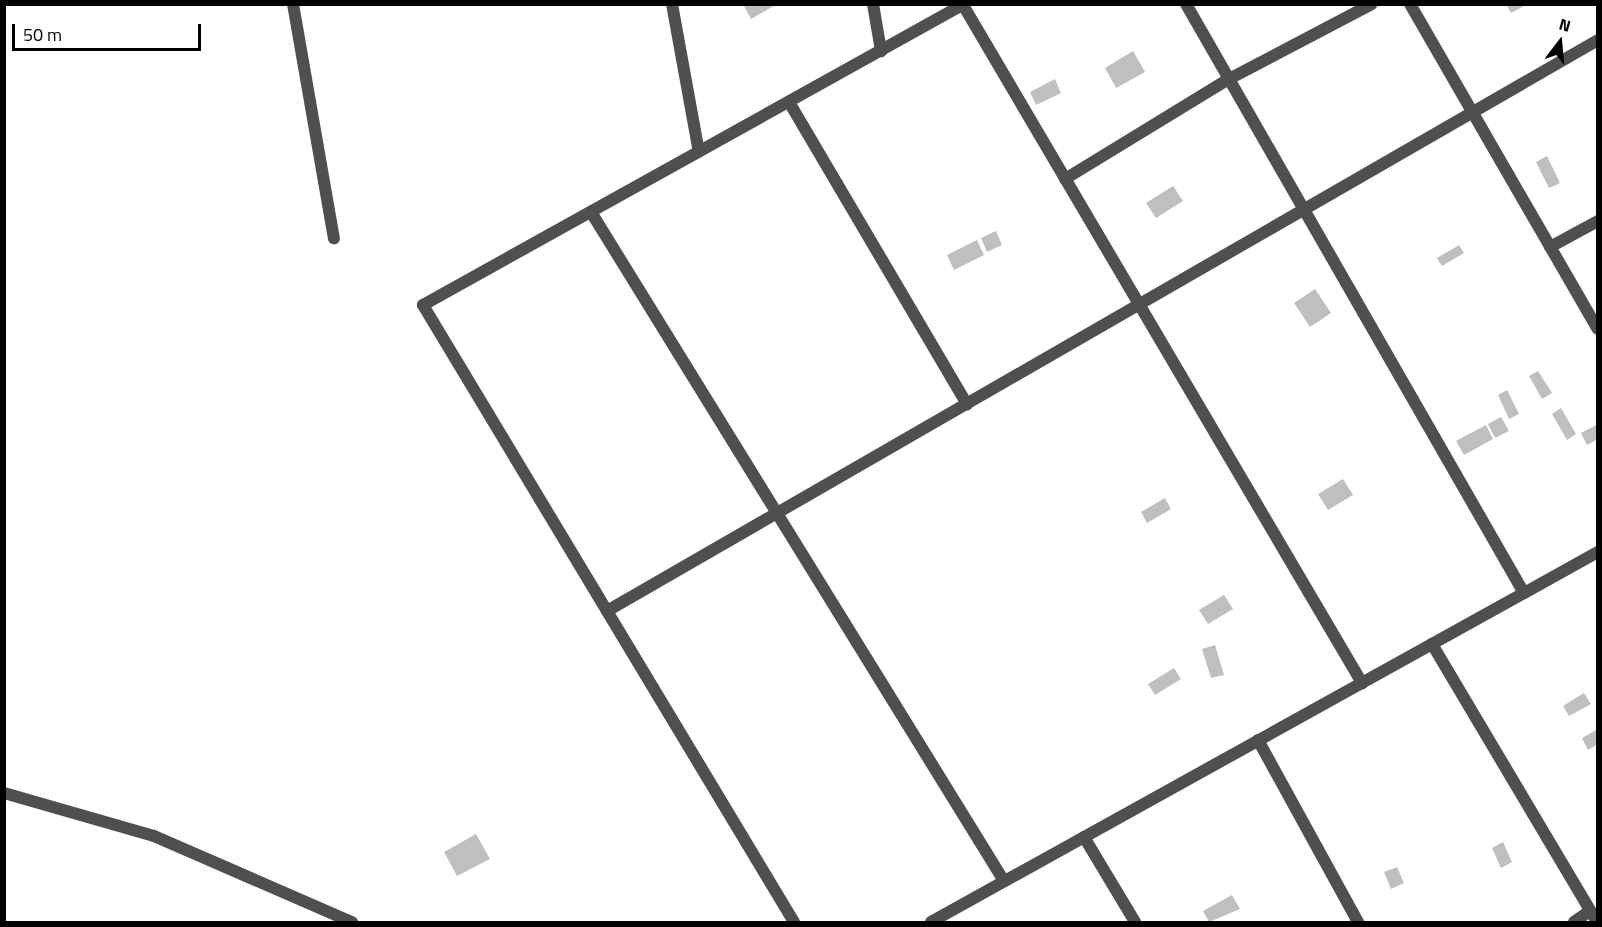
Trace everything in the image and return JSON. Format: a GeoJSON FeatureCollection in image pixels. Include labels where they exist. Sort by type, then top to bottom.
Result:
{"type":"FeatureCollection","features":[{"type":"Feature","properties":{"kind":"street"},"geometry":{"type":"LineString","coordinates":[[294,4],[334,238]]}},
{"type":"Feature","properties":{"kind":"street"},"geometry":{"type":"LineString","coordinates":[[672,4],[699,152]]}},
{"type":"Feature","properties":{"kind":"street"},"geometry":{"type":"LineString","coordinates":[[873,4],[881,51]]}},
{"type":"Feature","properties":{"kind":"street"},"geometry":{"type":"LineString","coordinates":[[1186,4],[1524,593]]}},
{"type":"Feature","properties":{"kind":"street"},"geometry":{"type":"LineString","coordinates":[[1065,179],[1229,79],[1372,4]]}},
{"type":"Feature","properties":{"kind":"street"},"geometry":{"type":"LineString","coordinates":[[1410,4],[1598,329]]}},
{"type":"Feature","properties":{"kind":"street"},"geometry":{"type":"LineString","coordinates":[[794,922],[423,306],[963,5],[1362,683]]}},
{"type":"Feature","properties":{"kind":"street"},"geometry":{"type":"LineString","coordinates":[[607,611],[1598,40]]}},
{"type":"Feature","properties":{"kind":"street"},"geometry":{"type":"LineString","coordinates":[[789,102],[967,404]]}},
{"type":"Feature","properties":{"kind":"street"},"geometry":{"type":"LineString","coordinates":[[591,212],[779,512],[1004,881]]}},
{"type":"Feature","properties":{"kind":"street"},"geometry":{"type":"LineString","coordinates":[[1550,248],[1598,221]]}},
{"type":"Feature","properties":{"kind":"street"},"geometry":{"type":"LineString","coordinates":[[931,922],[1598,552]]}},
{"type":"Feature","properties":{"kind":"street"},"geometry":{"type":"LineString","coordinates":[[1432,644],[1597,922]]}},
{"type":"Feature","properties":{"kind":"street"},"geometry":{"type":"LineString","coordinates":[[1258,740],[1358,922]]}},
{"type":"Feature","properties":{"kind":"street"},"geometry":{"type":"LineString","coordinates":[[4,793],[154,836],[352,922]]}},
{"type":"Feature","properties":{"kind":"street"},"geometry":{"type":"LineString","coordinates":[[1084,837],[1136,922]]}},
{"type":"Feature","properties":{"kind":"street"},"geometry":{"type":"LineString","coordinates":[[1574,922],[1590,911]]}},
{"type":"Feature","properties":{"kind":"building"},"geometry":{"type":"Polygon","coordinates":[[[743,4],[777,4],[751,19],[743,4]]]}},
{"type":"Feature","properties":{"kind":"building"},"geometry":{"type":"Polygon","coordinates":[[[1506,4],[1528,4],[1511,13],[1506,4]]]}},
{"type":"Feature","properties":{"kind":"building"},"geometry":{"type":"Polygon","coordinates":[[[1133,51],[1145,72],[1116,88],[1105,68],[1133,51]]]}},
{"type":"Feature","properties":{"kind":"building"},"geometry":{"type":"Polygon","coordinates":[[[1055,79],[1061,93],[1036,105],[1030,92],[1055,79]]]}},
{"type":"Feature","properties":{"kind":"building"},"geometry":{"type":"Polygon","coordinates":[[[1547,156],[1560,183],[1549,188],[1536,162],[1547,156]]]}},
{"type":"Feature","properties":{"kind":"building"},"geometry":{"type":"Polygon","coordinates":[[[1173,186],[1183,201],[1156,218],[1146,203],[1173,186]]]}},
{"type":"Feature","properties":{"kind":"building"},"geometry":{"type":"Polygon","coordinates":[[[996,231],[1002,245],[987,252],[981,238],[996,231]]]}},
{"type":"Feature","properties":{"kind":"building"},"geometry":{"type":"Polygon","coordinates":[[[977,240],[984,255],[954,270],[947,255],[977,240]]]}},
{"type":"Feature","properties":{"kind":"building"},"geometry":{"type":"Polygon","coordinates":[[[1459,245],[1464,253],[1442,266],[1437,258],[1459,245]]]}},
{"type":"Feature","properties":{"kind":"building"},"geometry":{"type":"Polygon","coordinates":[[[1315,289],[1331,313],[1310,327],[1294,303],[1315,289]]]}},
{"type":"Feature","properties":{"kind":"building"},"geometry":{"type":"Polygon","coordinates":[[[1538,371],[1552,393],[1542,399],[1529,376],[1538,371]]]}},
{"type":"Feature","properties":{"kind":"building"},"geometry":{"type":"Polygon","coordinates":[[[1507,390],[1519,414],[1509,419],[1498,395],[1507,390]]]}},
{"type":"Feature","properties":{"kind":"building"},"geometry":{"type":"Polygon","coordinates":[[[1561,408],[1576,434],[1567,440],[1552,414],[1561,408]]]}},
{"type":"Feature","properties":{"kind":"building"},"geometry":{"type":"Polygon","coordinates":[[[1501,417],[1509,431],[1495,438],[1488,424],[1501,417]]]}},
{"type":"Feature","properties":{"kind":"building"},"geometry":{"type":"Polygon","coordinates":[[[1598,424],[1598,439],[1587,445],[1581,433],[1598,424]]]}},
{"type":"Feature","properties":{"kind":"building"},"geometry":{"type":"Polygon","coordinates":[[[1486,425],[1493,439],[1464,455],[1456,441],[1486,425]]]}},
{"type":"Feature","properties":{"kind":"building"},"geometry":{"type":"Polygon","coordinates":[[[1343,479],[1353,495],[1328,510],[1318,494],[1343,479]]]}},
{"type":"Feature","properties":{"kind":"building"},"geometry":{"type":"Polygon","coordinates":[[[1165,498],[1171,509],[1147,523],[1141,512],[1165,498]]]}},
{"type":"Feature","properties":{"kind":"building"},"geometry":{"type":"Polygon","coordinates":[[[1224,595],[1233,609],[1208,624],[1199,610],[1224,595]]]}},
{"type":"Feature","properties":{"kind":"building"},"geometry":{"type":"Polygon","coordinates":[[[1215,645],[1224,675],[1211,678],[1202,649],[1215,645]]]}},
{"type":"Feature","properties":{"kind":"building"},"geometry":{"type":"Polygon","coordinates":[[[1174,668],[1181,679],[1155,695],[1148,684],[1174,668]]]}},
{"type":"Feature","properties":{"kind":"building"},"geometry":{"type":"Polygon","coordinates":[[[1584,693],[1591,704],[1569,716],[1563,706],[1584,693]]]}},
{"type":"Feature","properties":{"kind":"building"},"geometry":{"type":"Polygon","coordinates":[[[1598,729],[1598,744],[1588,750],[1582,738],[1598,729]]]}},
{"type":"Feature","properties":{"kind":"building"},"geometry":{"type":"Polygon","coordinates":[[[476,834],[490,859],[457,876],[444,852],[476,834]]]}},
{"type":"Feature","properties":{"kind":"building"},"geometry":{"type":"Polygon","coordinates":[[[1503,842],[1512,862],[1501,868],[1492,848],[1503,842]]]}},
{"type":"Feature","properties":{"kind":"building"},"geometry":{"type":"Polygon","coordinates":[[[1397,867],[1404,883],[1391,889],[1384,872],[1397,867]]]}},
{"type":"Feature","properties":{"kind":"building"},"geometry":{"type":"Polygon","coordinates":[[[1232,895],[1240,909],[1209,922],[1203,911],[1232,895]]]}}]}
